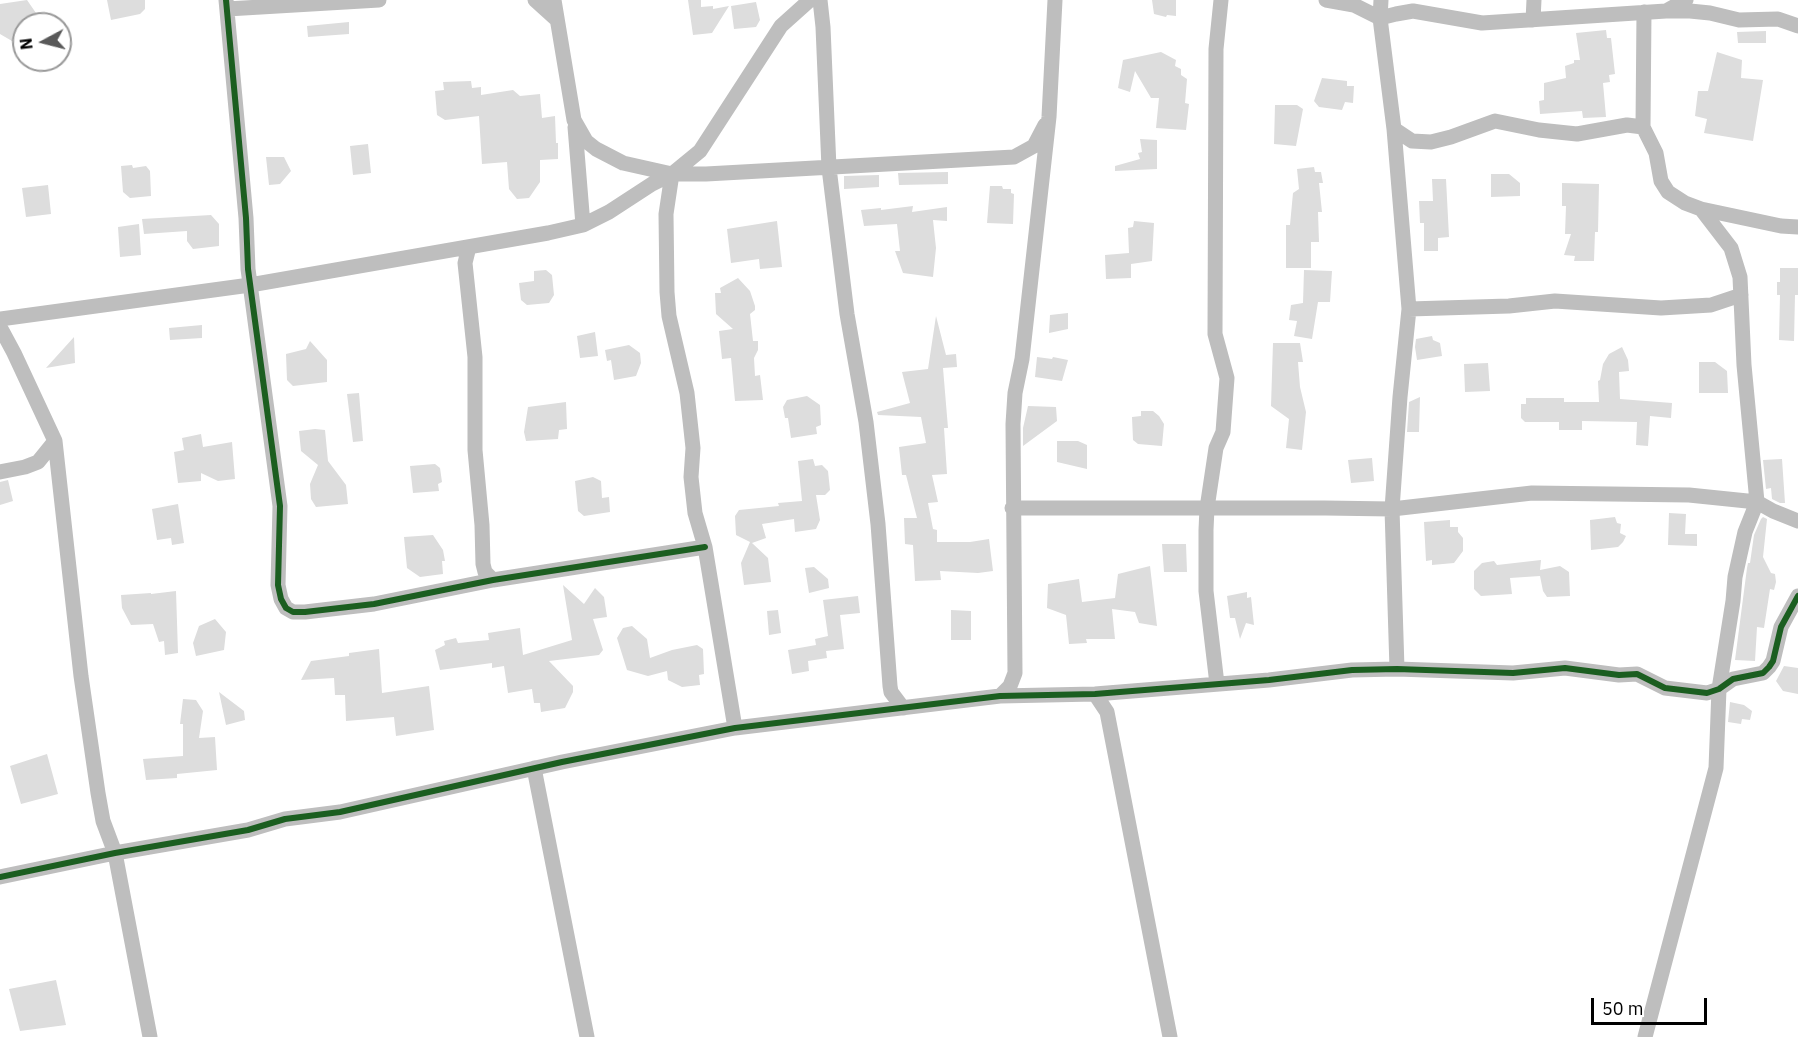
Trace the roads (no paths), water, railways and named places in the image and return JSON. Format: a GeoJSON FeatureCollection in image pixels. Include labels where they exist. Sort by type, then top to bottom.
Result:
{"type":"FeatureCollection","features":[{"type":"Feature","properties":{"kind":"street"},"geometry":{"type":"LineString","coordinates":[[379,0],[227,5],[250,285],[280,506],[278,585],[286,608],[293,612],[305,612],[360,606],[493,580],[705,548]]}},
{"type":"Feature","properties":{"kind":"street"},"geometry":{"type":"LineString","coordinates":[[535,0],[556,19]]}},
{"type":"Feature","properties":{"kind":"street"},"geometry":{"type":"LineString","coordinates":[[554,0],[574,120],[583,225]]}},
{"type":"Feature","properties":{"kind":"street"},"geometry":{"type":"LineString","coordinates":[[0,319],[250,285],[583,225],[672,174],[700,151],[781,26],[810,0]]}},
{"type":"Feature","properties":{"kind":"street"},"geometry":{"type":"LineString","coordinates":[[820,0],[829,168],[847,314],[872,467],[890,686],[891,692],[903,708]]}},
{"type":"Feature","properties":{"kind":"street"},"geometry":{"type":"LineString","coordinates":[[1000,696],[1010,686],[1015,673],[1013,424],[1049,117],[1055,0]]}},
{"type":"Feature","properties":{"kind":"street"},"geometry":{"type":"LineString","coordinates":[[1216,684],[1206,591],[1207,508],[1216,448],[1223,432],[1227,378],[1215,334],[1216,48],[1221,0]]}},
{"type":"Feature","properties":{"kind":"street"},"geometry":{"type":"LineString","coordinates":[[1326,0],[1354,5],[1380,18],[1413,11],[1482,23],[1690,10],[1739,20],[1778,19],[1798,26]]}},
{"type":"Feature","properties":{"kind":"street"},"geometry":{"type":"LineString","coordinates":[[1381,0],[1380,18],[1394,129],[1409,309],[1392,509],[1397,669]]}},
{"type":"Feature","properties":{"kind":"street"},"geometry":{"type":"LineString","coordinates":[[1533,20],[1534,0]]}},
{"type":"Feature","properties":{"kind":"street"},"geometry":{"type":"LineString","coordinates":[[1666,11],[1686,0]]}},
{"type":"Feature","properties":{"kind":"street"},"geometry":{"type":"LineString","coordinates":[[1644,12],[1643,128],[1656,153],[1661,181],[1668,192],[1685,203],[1701,208],[1781,226],[1798,227]]}},
{"type":"Feature","properties":{"kind":"street"},"geometry":{"type":"LineString","coordinates":[[574,120],[586,141],[596,149],[623,163],[672,174],[829,168],[1014,157],[1034,146],[1049,117]]}},
{"type":"Feature","properties":{"kind":"street"},"geometry":{"type":"LineString","coordinates":[[1394,129],[1412,141],[1421,143],[1451,137],[1495,121],[1539,130],[1577,134],[1627,125],[1643,128]]}},
{"type":"Feature","properties":{"kind":"street"},"geometry":{"type":"LineString","coordinates":[[672,174],[666,214],[669,316],[687,393],[693,448],[691,477],[695,513],[705,548],[735,728]]}},
{"type":"Feature","properties":{"kind":"street"},"geometry":{"type":"LineString","coordinates":[[1645,1037],[1716,768],[1719,689],[1740,549],[1757,502],[1744,365],[1740,277],[1731,248],[1701,208]]}},
{"type":"Feature","properties":{"kind":"street"},"geometry":{"type":"LineString","coordinates":[[468,247],[465,263],[475,357],[475,450],[483,564],[485,572],[493,580]]}},
{"type":"Feature","properties":{"kind":"street"},"geometry":{"type":"LineString","coordinates":[[1409,309],[1509,306],[1555,301],[1661,308],[1711,305],[1741,295]]}},
{"type":"Feature","properties":{"kind":"street"},"geometry":{"type":"LineString","coordinates":[[0,327],[55,441],[81,675],[103,821],[115,854],[150,1037]]}},
{"type":"Feature","properties":{"kind":"street"},"geometry":{"type":"LineString","coordinates":[[0,472],[38,462],[55,441]]}},
{"type":"Feature","properties":{"kind":"street"},"geometry":{"type":"LineString","coordinates":[[1012,508],[1392,509],[1532,493],[1689,495],[1757,502],[1773,511],[1798,520]]}},
{"type":"Feature","properties":{"kind":"street"},"geometry":{"type":"LineString","coordinates":[[0,877],[248,830],[285,819],[339,812],[534,768],[735,728],[1000,696],[1095,693],[1269,680],[1352,669],[1513,673],[1565,668],[1619,675],[1637,674],[1665,688],[1707,693],[1719,689],[1733,679],[1763,673],[1770,667],[1781,627],[1798,596]]}},
{"type":"Feature","properties":{"kind":"street"},"geometry":{"type":"LineString","coordinates":[[1095,693],[1107,712],[1170,1037]]}},
{"type":"Feature","properties":{"kind":"street"},"geometry":{"type":"LineString","coordinates":[[534,768],[588,1037]]}}]}
